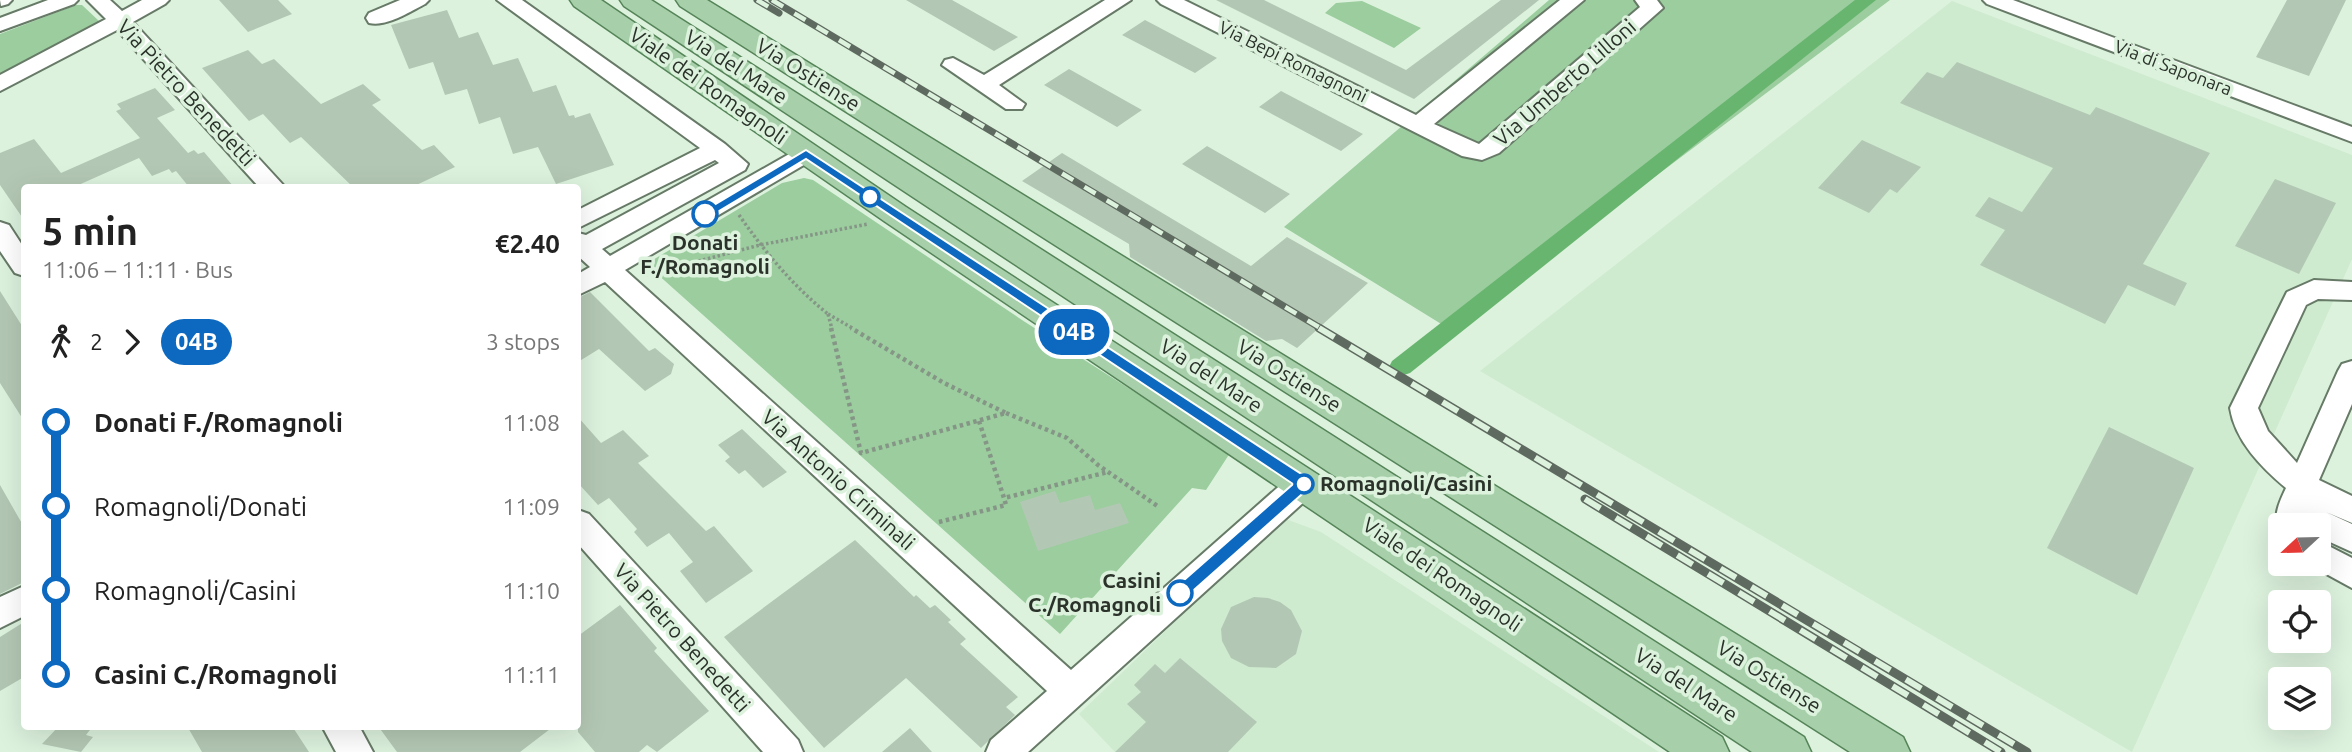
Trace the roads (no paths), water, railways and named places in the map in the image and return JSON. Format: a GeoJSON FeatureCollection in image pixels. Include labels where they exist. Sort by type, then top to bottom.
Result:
{"type":"FeatureCollection","features":[{"type":"Feature","properties":{"kind":"main road","name":"Viale dei Romagnoli"},"geometry":{"type":"LineString","coordinates":[[583,0],[895,214],[1707,752]]}},
{"type":"Feature","properties":{"kind":"main road","name":"Via del Mare"},"geometry":{"type":"LineString","coordinates":[[633,0],[1789,752]]}},
{"type":"Feature","properties":{"kind":"main road","name":"Via Ostiense"},"geometry":{"type":"LineString","coordinates":[[689,0],[1888,752]]}},
{"type":"Feature","properties":{"kind":"main road"},"geometry":{"type":"LineString","coordinates":[[1831,716],[1900,752]]}},
{"type":"Feature","properties":{"kind":"street"},"geometry":{"type":"LineString","coordinates":[[0,25],[67,0]]}},
{"type":"Feature","properties":{"kind":"street","name":"Via Pietro Benedetti"},"geometry":{"type":"LineString","coordinates":[[98,0],[270,184]]}},
{"type":"Feature","properties":{"kind":"street"},"geometry":{"type":"LineString","coordinates":[[0,84],[158,0]]}},
{"type":"Feature","properties":{"kind":"street"},"geometry":{"type":"LineString","coordinates":[[377,18],[418,0]]}},
{"type":"Feature","properties":{"kind":"street"},"geometry":{"type":"LineString","coordinates":[[508,0],[736,164],[581,244]]}},
{"type":"Feature","properties":{"kind":"street"},"geometry":{"type":"LineString","coordinates":[[983,85],[1120,0]]}},
{"type":"Feature","properties":{"kind":"street","name":"Via Bepi Romagnoni"},"geometry":{"type":"LineString","coordinates":[[1168,0],[1418,125]]}},
{"type":"Feature","properties":{"kind":"street"},"geometry":{"type":"LineString","coordinates":[[1418,125],[1573,0]]}},
{"type":"Feature","properties":{"kind":"street","name":"Via Umberto Lilloni"},"geometry":{"type":"LineString","coordinates":[[1418,125],[1470,150],[1487,151],[1652,8],[1646,0]]}},
{"type":"Feature","properties":{"kind":"street","name":"Via di Saponara"},"geometry":{"type":"LineString","coordinates":[[1994,0],[2352,135]]}},
{"type":"Feature","properties":{"kind":"street"},"geometry":{"type":"LineString","coordinates":[[953,65],[1014,104]]}},
{"type":"Feature","properties":{"kind":"street"},"geometry":{"type":"LineString","coordinates":[[581,218],[717,149]]}},
{"type":"Feature","properties":{"kind":"street"},"geometry":{"type":"LineString","coordinates":[[581,285],[616,278],[728,200],[806,153]]}},
{"type":"Feature","properties":{"kind":"street"},"geometry":{"type":"LineString","coordinates":[[0,231],[21,262]]}},
{"type":"Feature","properties":{"kind":"street","name":"Via Antonio Criminali"},"geometry":{"type":"LineString","coordinates":[[581,246],[1070,690]]}},
{"type":"Feature","properties":{"kind":"street"},"geometry":{"type":"LineString","coordinates":[[2352,291],[2314,289],[2300,294],[2292,304],[2244,408],[2251,431],[2296,506],[2352,539]]}},
{"type":"Feature","properties":{"kind":"street"},"geometry":{"type":"LineString","coordinates":[[2296,506],[2352,371]]}},
{"type":"Feature","properties":{"kind":"street"},"geometry":{"type":"LineString","coordinates":[[1003,752],[1304,484]]}},
{"type":"Feature","properties":{"kind":"street"},"geometry":{"type":"LineString","coordinates":[[2296,506],[2352,510]]}},
{"type":"Feature","properties":{"kind":"street","name":"Via Pietro Benedetti"},"geometry":{"type":"LineString","coordinates":[[581,526],[786,752]]}},
{"type":"Feature","properties":{"kind":"street"},"geometry":{"type":"LineString","coordinates":[[2331,561],[2352,574]]}},
{"type":"Feature","properties":{"kind":"street"},"geometry":{"type":"LineString","coordinates":[[0,614],[21,602]]}},
{"type":"Feature","properties":{"kind":"street"},"geometry":{"type":"LineString","coordinates":[[342,730],[356,752]]}},
{"type":"Feature","properties":{"kind":"waterway"},"geometry":{"type":"LineString","coordinates":[[1401,367],[1867,0]]}},
{"type":"Feature","properties":{"kind":"railway"},"geometry":{"type":"LineString","coordinates":[[757,0],[779,13]]}},
{"type":"Feature","properties":{"kind":"railway"},"geometry":{"type":"LineString","coordinates":[[772,0],[1322,329]]}},
{"type":"Feature","properties":{"kind":"railway"},"geometry":{"type":"LineString","coordinates":[[1319,328],[2027,752]]}},
{"type":"Feature","properties":{"kind":"railway"},"geometry":{"type":"LineString","coordinates":[[1585,499],[2001,752]]}},
{"type":"Feature","properties":{"kind":"place","name":"Donati F./Romagnoli"},"geometry":{"type":"Point","coordinates":[705,214]}},
{"type":"Feature","properties":{"kind":"place","name":"Romagnoli/Casini"},"geometry":{"type":"Point","coordinates":[1304,484]}},
{"type":"Feature","properties":{"kind":"place","name":"Casini C./Romagnoli"},"geometry":{"type":"Point","coordinates":[1180,593]}}]}
